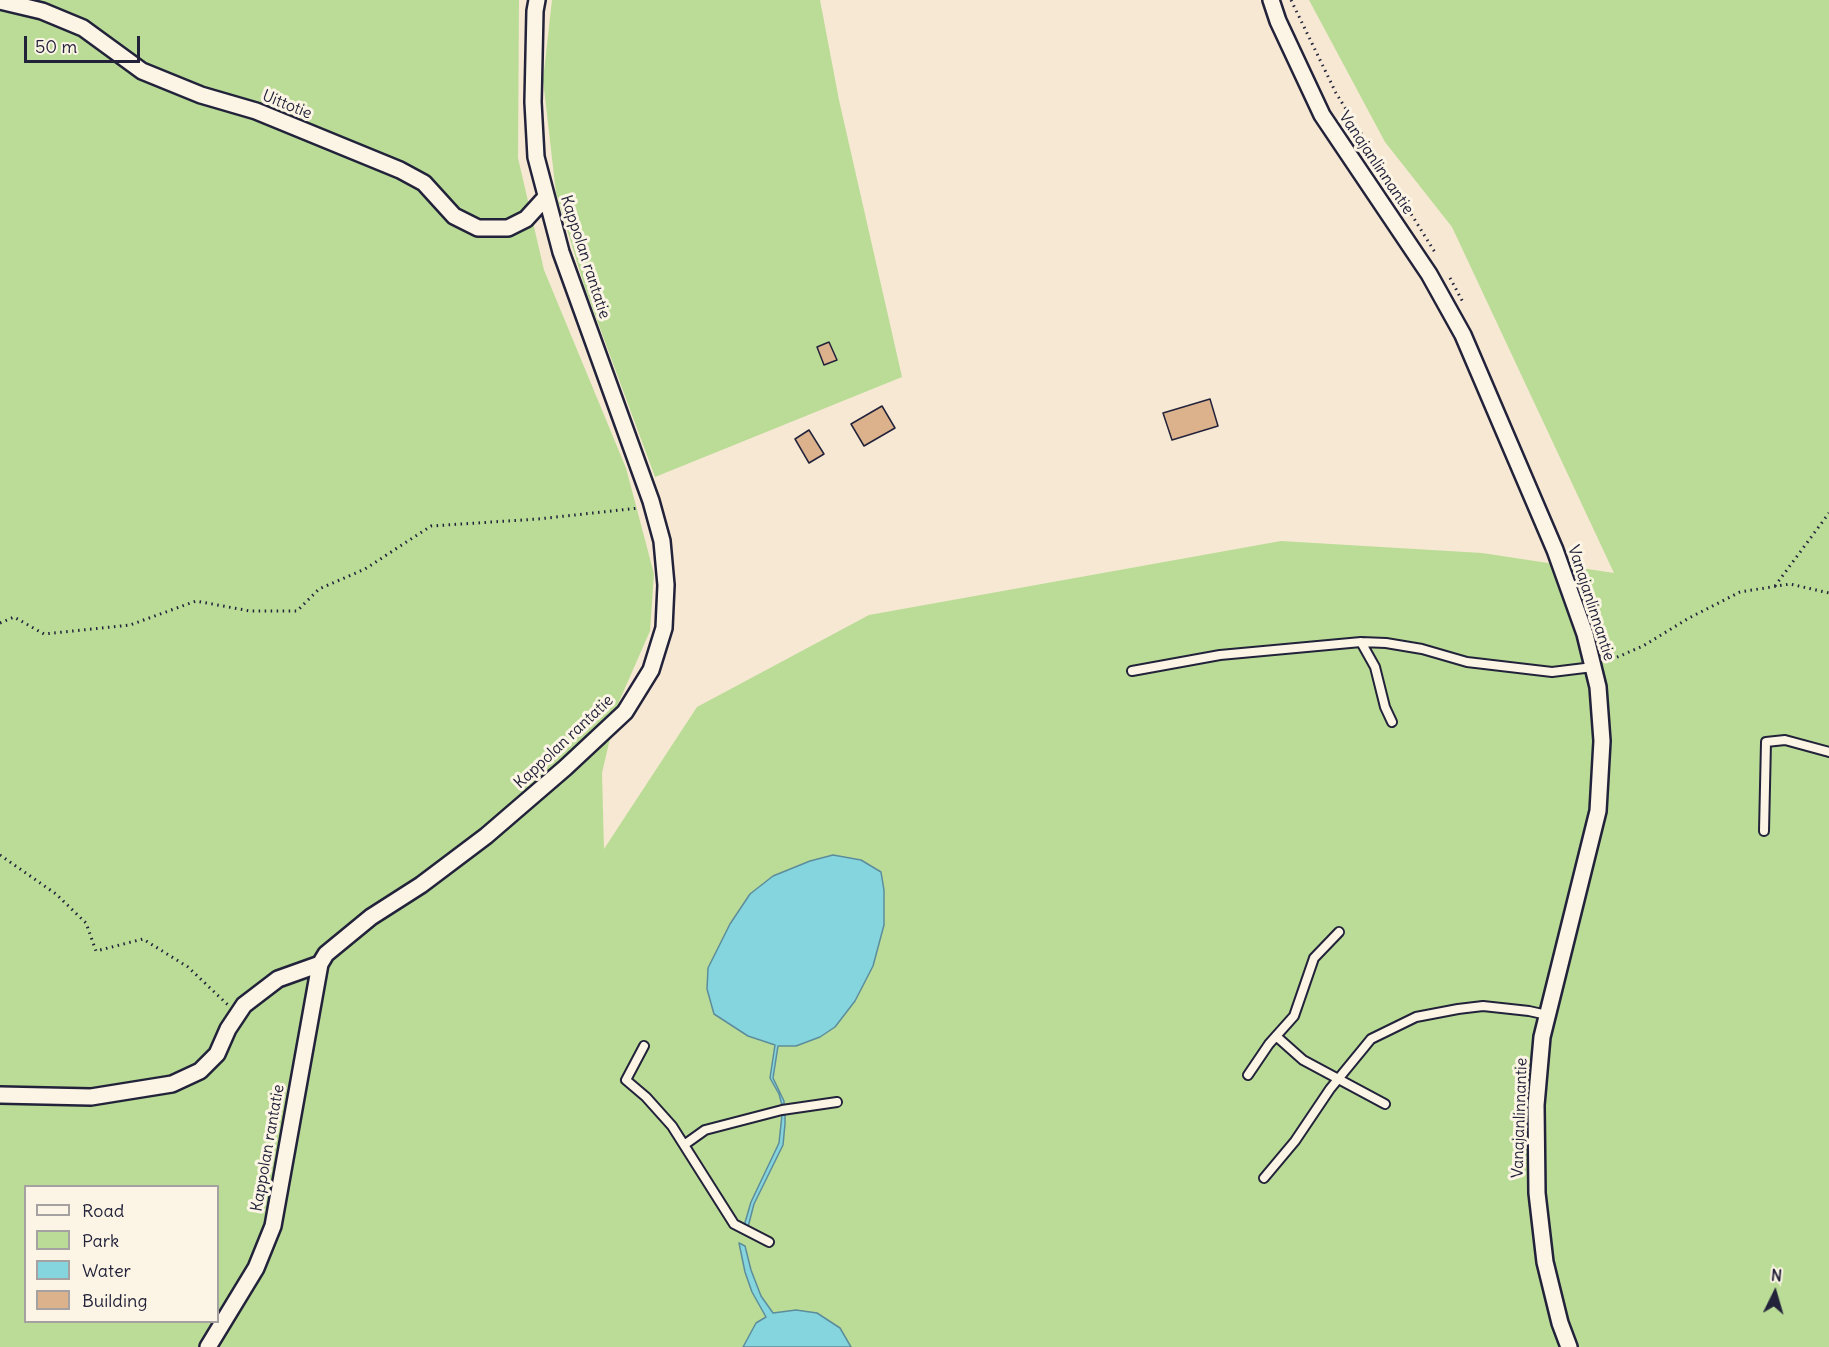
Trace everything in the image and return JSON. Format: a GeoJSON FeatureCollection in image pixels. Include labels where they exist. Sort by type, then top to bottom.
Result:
{"type":"FeatureCollection","features":[{"type":"Feature","properties":{"kind":"street","name":"Kappolan rantatie"},"geometry":{"type":"LineString","coordinates":[[208,1347],[256,1268],[273,1226],[320,964],[326,954],[372,917],[421,885],[486,836],[565,768],[625,712],[651,670],[664,628],[666,585],[662,540],[653,506],[561,252],[536,157],[533,102],[537,0]]}},
{"type":"Feature","properties":{"kind":"street","name":"Vanajanlinnantie"},"geometry":{"type":"LineString","coordinates":[[1271,0],[1278,21],[1322,115],[1429,274],[1462,335],[1555,550],[1597,666],[1602,741],[1598,811],[1542,1037],[1536,1105],[1537,1193],[1545,1262],[1560,1323],[1569,1347]]}},
{"type":"Feature","properties":{"kind":"street","name":"Uittotie"},"geometry":{"type":"LineString","coordinates":[[0,1],[42,11],[83,28],[142,71],[201,95],[256,111],[400,170],[424,183],[454,216],[478,228],[508,228],[526,219],[546,197]]}},
{"type":"Feature","properties":{"kind":"street"},"geometry":{"type":"LineString","coordinates":[[0,1095],[91,1097],[172,1084],[200,1071],[217,1054],[244,1005],[278,979],[320,964]]}},
{"type":"Feature","properties":{"kind":"lane"},"geometry":{"type":"LineString","coordinates":[[1361,642],[1375,667],[1385,707],[1392,722]]}},
{"type":"Feature","properties":{"kind":"lane"},"geometry":{"type":"LineString","coordinates":[[1132,671],[1220,655],[1361,642],[1386,643],[1422,649],[1467,662],[1552,672],[1597,666]]}},
{"type":"Feature","properties":{"kind":"lane"},"geometry":{"type":"LineString","coordinates":[[1764,831],[1766,742],[1785,740],[1829,752]]}},
{"type":"Feature","properties":{"kind":"lane"},"geometry":{"type":"LineString","coordinates":[[1248,1075],[1276,1036],[1294,1016],[1314,958],[1339,932]]}},
{"type":"Feature","properties":{"kind":"lane"},"geometry":{"type":"LineString","coordinates":[[1264,1178],[1295,1141],[1371,1039],[1416,1017],[1458,1009],[1483,1006],[1547,1015]]}},
{"type":"Feature","properties":{"kind":"lane"},"geometry":{"type":"LineString","coordinates":[[1276,1036],[1303,1060],[1385,1104]]}},
{"type":"Feature","properties":{"kind":"lane"},"geometry":{"type":"LineString","coordinates":[[644,1046],[626,1080],[646,1097],[672,1126],[734,1224],[769,1242]]}},
{"type":"Feature","properties":{"kind":"lane"},"geometry":{"type":"LineString","coordinates":[[684,1145],[705,1131],[782,1110],[837,1102]]}},
{"type":"Feature","properties":{"kind":"path"},"geometry":{"type":"LineString","coordinates":[[0,623],[14,617],[44,634],[130,625],[196,601],[250,611],[297,611],[319,589],[365,569],[431,526],[538,519],[653,506]]}},
{"type":"Feature","properties":{"kind":"path"},"geometry":{"type":"LineString","coordinates":[[1775,586],[1829,513]]}},
{"type":"Feature","properties":{"kind":"path"},"geometry":{"type":"LineString","coordinates":[[1597,666],[1643,646],[1689,618],[1740,592],[1790,584],[1829,593]]}},
{"type":"Feature","properties":{"kind":"path"},"geometry":{"type":"LineString","coordinates":[[0,855],[56,894],[86,923],[96,951],[143,939],[188,967],[238,1015]]}},
{"type":"Feature","properties":{"kind":"green space"},"geometry":{"type":"Polygon","coordinates":[[[0,0],[519,0],[518,158],[544,270],[626,468],[654,574],[650,631],[618,704],[602,773],[604,849],[697,707],[869,615],[1281,541],[1482,553],[1614,573],[1452,227],[1385,142],[1309,0],[1829,0],[1829,1347],[0,1347],[0,0]]]}},
{"type":"Feature","properties":{"kind":"green space"},"geometry":{"type":"Polygon","coordinates":[[[552,0],[820,0],[839,100],[902,377],[655,477],[584,285],[556,193],[543,80],[552,0]]]}},
{"type":"Feature","properties":{"kind":"water"},"geometry":{"type":"Polygon","coordinates":[[[833,855],[861,860],[881,872],[884,890],[884,925],[873,966],[855,1001],[835,1027],[820,1037],[796,1046],[778,1046],[773,1078],[784,1101],[782,1105],[770,1078],[775,1045],[748,1036],[714,1014],[707,989],[708,968],[730,924],[750,894],[773,876],[810,861],[833,855]]]}},
{"type":"Feature","properties":{"kind":"water"},"geometry":{"type":"Polygon","coordinates":[[[782,1115],[785,1115],[783,1145],[754,1204],[748,1227],[744,1226],[751,1202],[779,1143],[782,1115]]]}},
{"type":"Feature","properties":{"kind":"water"},"geometry":{"type":"Polygon","coordinates":[[[739,1243],[745,1246],[761,1296],[773,1313],[796,1310],[817,1313],[840,1328],[851,1347],[743,1347],[756,1323],[766,1317],[752,1292],[739,1243]]]}},
{"type":"Feature","properties":{"kind":"building"},"geometry":{"type":"Polygon","coordinates":[[[829,342],[837,360],[824,365],[817,347],[829,342]]]}},
{"type":"Feature","properties":{"kind":"building"},"geometry":{"type":"Polygon","coordinates":[[[1210,399],[1218,426],[1172,440],[1163,413],[1210,399]]]}},
{"type":"Feature","properties":{"kind":"building"},"geometry":{"type":"Polygon","coordinates":[[[882,406],[895,428],[864,446],[851,424],[882,406]]]}},
{"type":"Feature","properties":{"kind":"building"},"geometry":{"type":"Polygon","coordinates":[[[809,430],[824,454],[809,463],[795,439],[809,430]]]}}]}
